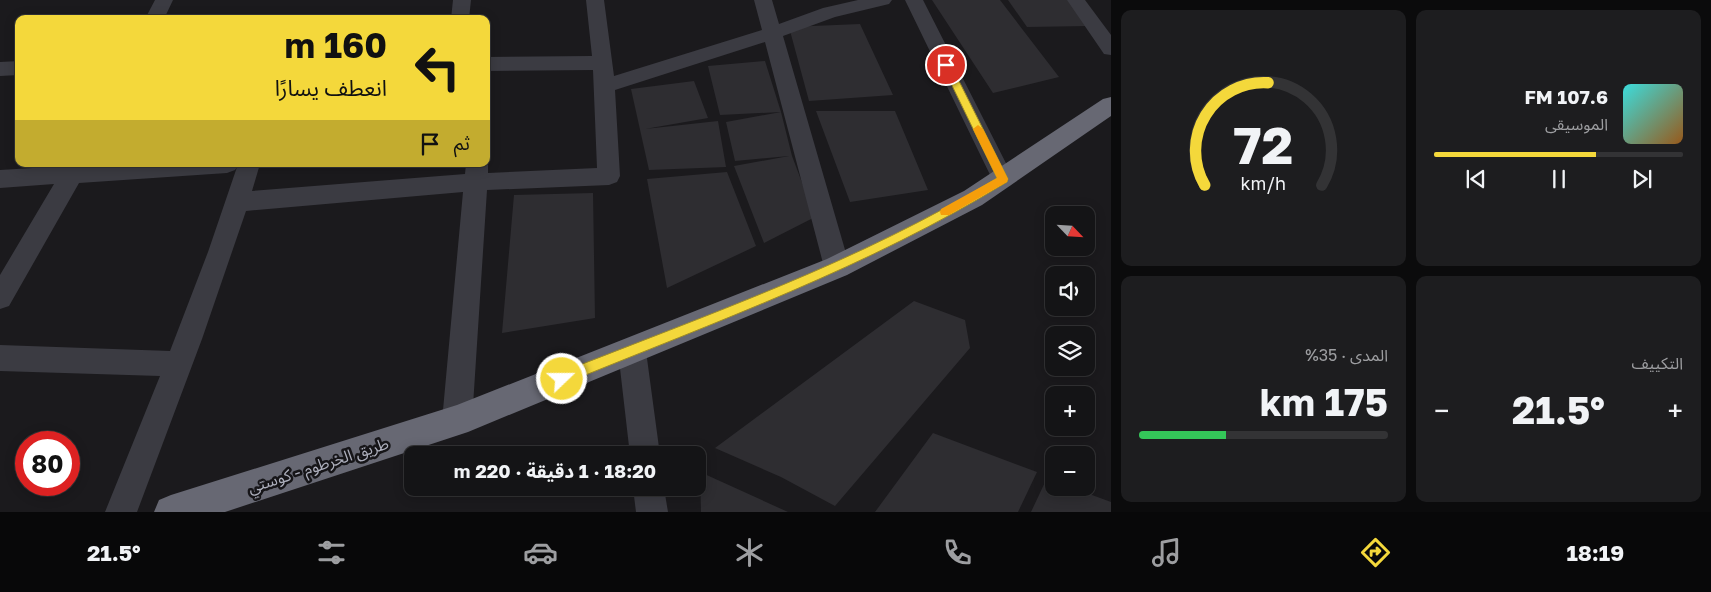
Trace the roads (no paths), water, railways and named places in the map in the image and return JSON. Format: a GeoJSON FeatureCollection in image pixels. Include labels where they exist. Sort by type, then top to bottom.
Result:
{"type":"FeatureCollection","features":[{"type":"Feature","properties":{"kind":"highway","name":"طريق الخرطوم - كوستي"},"geometry":{"type":"LineString","coordinates":[[171,512],[457,421],[837,267],[973,198],[1111,105]]}},
{"type":"Feature","properties":{"kind":"street"},"geometry":{"type":"LineString","coordinates":[[156,15],[164,0]]}},
{"type":"Feature","properties":{"kind":"street"},"geometry":{"type":"LineString","coordinates":[[460,15],[462,0]]}},
{"type":"Feature","properties":{"kind":"street"},"geometry":{"type":"LineString","coordinates":[[237,202],[476,173],[609,176],[605,86],[595,0]]}},
{"type":"Feature","properties":{"kind":"street"},"geometry":{"type":"LineString","coordinates":[[763,0],[837,267]]}},
{"type":"Feature","properties":{"kind":"street"},"geometry":{"type":"LineString","coordinates":[[605,86],[772,33],[830,12],[883,0]]}},
{"type":"Feature","properties":{"kind":"street"},"geometry":{"type":"LineString","coordinates":[[914,0],[1003,179]]}},
{"type":"Feature","properties":{"kind":"street"},"geometry":{"type":"LineString","coordinates":[[1076,0],[1111,49]]}},
{"type":"Feature","properties":{"kind":"street"},"geometry":{"type":"LineString","coordinates":[[490,64],[602,63]]}},
{"type":"Feature","properties":{"kind":"street"},"geometry":{"type":"LineString","coordinates":[[0,68],[15,68]]}},
{"type":"Feature","properties":{"kind":"street"},"geometry":{"type":"LineString","coordinates":[[0,179],[75,170],[151,167]]}},
{"type":"Feature","properties":{"kind":"street"},"geometry":{"type":"LineString","coordinates":[[121,512],[178,364],[237,202],[247,167]]}},
{"type":"Feature","properties":{"kind":"street"},"geometry":{"type":"LineString","coordinates":[[0,298],[75,170]]}},
{"type":"Feature","properties":{"kind":"street"},"geometry":{"type":"LineString","coordinates":[[457,421],[476,173]]}},
{"type":"Feature","properties":{"kind":"street"},"geometry":{"type":"LineString","coordinates":[[632,350],[643,446]]}},
{"type":"Feature","properties":{"kind":"street"},"geometry":{"type":"LineString","coordinates":[[0,358],[178,364]]}},
{"type":"Feature","properties":{"kind":"street"},"geometry":{"type":"LineString","coordinates":[[649,496],[652,512]]}}]}
